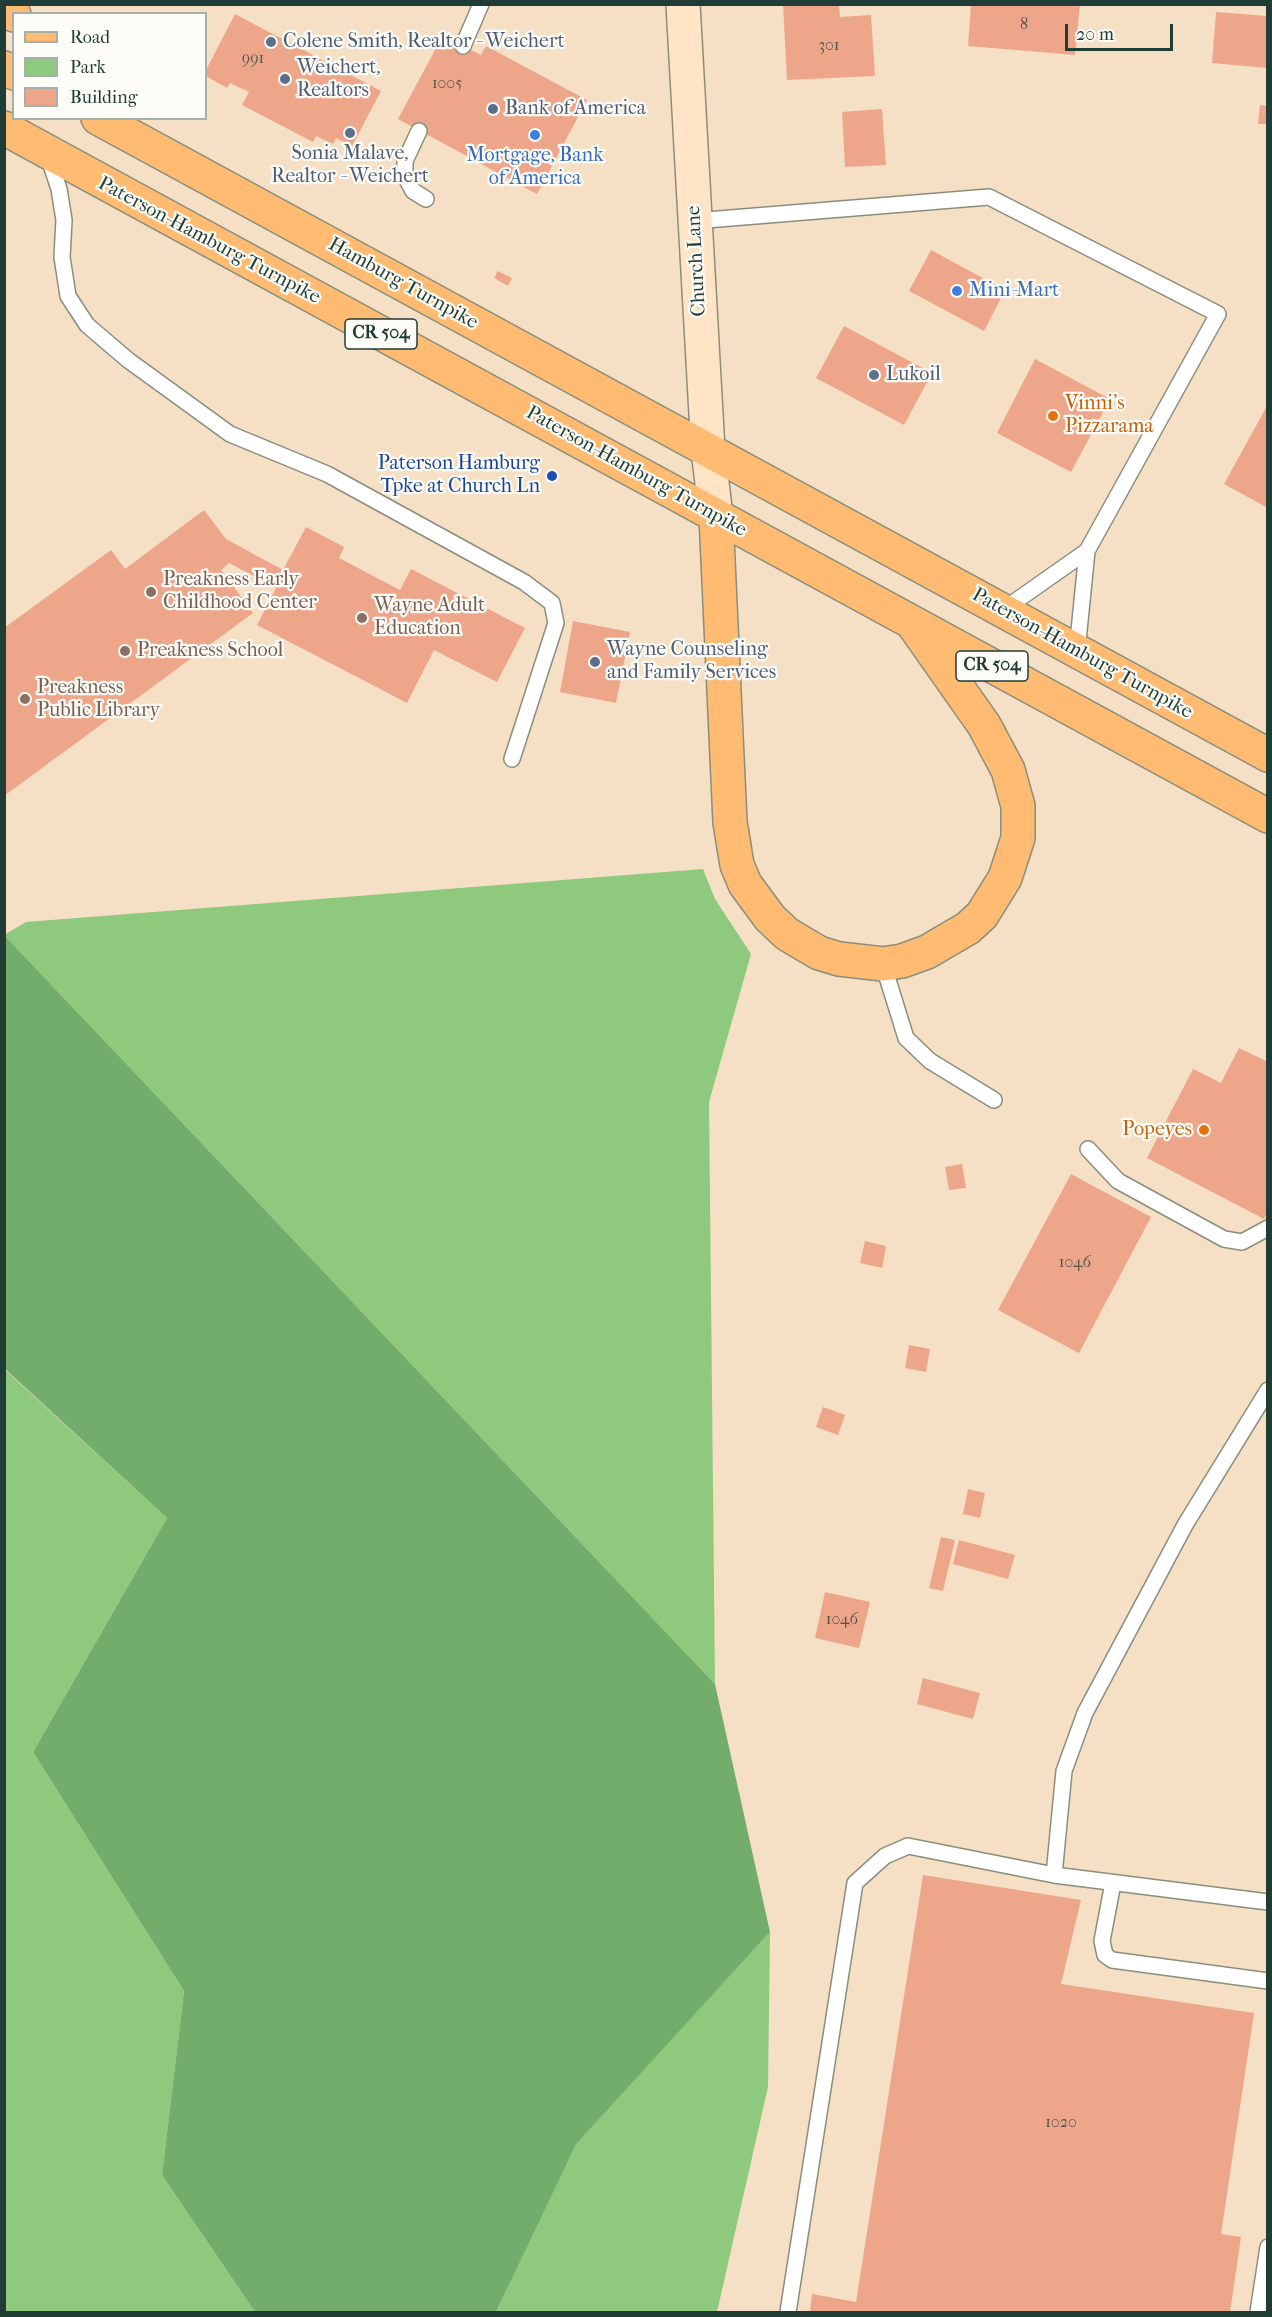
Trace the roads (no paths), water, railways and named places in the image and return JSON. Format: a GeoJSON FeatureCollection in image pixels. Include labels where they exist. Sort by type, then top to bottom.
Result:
{"type":"FeatureCollection","features":[{"type":"Feature","properties":{"kind":"main road","name":"Hamburg Turnpike"},"geometry":{"type":"LineString","coordinates":[[102,120],[708,450]]}},
{"type":"Feature","properties":{"kind":"main road","name":"Paterson-Hamburg Turnpike"},"geometry":{"type":"LineString","coordinates":[[4,128],[1268,816]]}},
{"type":"Feature","properties":{"kind":"main road","name":"Paterson-Hamburg Turnpike"},"geometry":{"type":"LineString","coordinates":[[708,450],[1268,755]]}},
{"type":"Feature","properties":{"kind":"main road"},"geometry":{"type":"LineString","coordinates":[[716,516],[730,822],[736,865],[745,884],[770,918],[787,934],[819,953],[839,959],[883,964],[927,952],[958,935],[982,915],[1005,878],[1018,838],[1018,806],[1008,770],[984,725],[910,621]]}},
{"type":"Feature","properties":{"kind":"street","name":"Church Lane"},"geometry":{"type":"LineString","coordinates":[[683,4],[708,450],[716,516]]}},
{"type":"Feature","properties":{"kind":"lane"},"geometry":{"type":"LineString","coordinates":[[463,46],[481,4]]}},
{"type":"Feature","properties":{"kind":"lane"},"geometry":{"type":"LineString","coordinates":[[419,131],[405,161],[405,176],[413,191],[426,199]]}},
{"type":"Feature","properties":{"kind":"lane"},"geometry":{"type":"LineString","coordinates":[[47,152],[59,189],[63,220],[62,257],[68,296],[87,325],[128,360],[230,434],[327,474],[524,582],[552,603],[556,623],[512,759]]}},
{"type":"Feature","properties":{"kind":"lane"},"geometry":{"type":"LineString","coordinates":[[694,221],[989,196],[1218,314],[1087,551],[1077,651]]}},
{"type":"Feature","properties":{"kind":"lane"},"geometry":{"type":"LineString","coordinates":[[1002,611],[1087,551]]}},
{"type":"Feature","properties":{"kind":"lane"},"geometry":{"type":"LineString","coordinates":[[883,964],[906,1038],[930,1061],[994,1100]]}},
{"type":"Feature","properties":{"kind":"lane"},"geometry":{"type":"LineString","coordinates":[[1088,1149],[1118,1181],[1224,1239],[1242,1242],[1268,1228]]}},
{"type":"Feature","properties":{"kind":"lane"},"geometry":{"type":"LineString","coordinates":[[1054,1875],[1064,1771],[1085,1713],[1185,1526],[1268,1390]]}},
{"type":"Feature","properties":{"kind":"lane"},"geometry":{"type":"LineString","coordinates":[[788,2313],[855,1883],[885,1856],[908,1846],[1054,1875],[1268,1902]]}},
{"type":"Feature","properties":{"kind":"lane"},"geometry":{"type":"LineString","coordinates":[[1113,1883],[1102,1941],[1106,1955],[1112,1960],[1268,1981]]}},
{"type":"Feature","properties":{"kind":"lane"},"geometry":{"type":"LineString","coordinates":[[1258,2313],[1268,2247]]}},
{"type":"Feature","properties":{"kind":"place","name":"Colene Smith, Realtor - Weichert"},"geometry":{"type":"Point","coordinates":[271,42]}},
{"type":"Feature","properties":{"kind":"place","name":"Weichert, Realtors"},"geometry":{"type":"Point","coordinates":[285,79]}},
{"type":"Feature","properties":{"kind":"place","name":"Bank of America"},"geometry":{"type":"Point","coordinates":[493,109]}},
{"type":"Feature","properties":{"kind":"place","name":"Sonia Malave, Realtor - Weichert"},"geometry":{"type":"Point","coordinates":[350,133]}},
{"type":"Feature","properties":{"kind":"place","name":"Mortgage, Bank of America"},"geometry":{"type":"Point","coordinates":[535,135]}},
{"type":"Feature","properties":{"kind":"place","name":"Mini-Mart"},"geometry":{"type":"Point","coordinates":[957,291]}},
{"type":"Feature","properties":{"kind":"place","name":"Lukoil"},"geometry":{"type":"Point","coordinates":[874,375]}},
{"type":"Feature","properties":{"kind":"place","name":"Vinni's Pizzarama"},"geometry":{"type":"Point","coordinates":[1053,416]}},
{"type":"Feature","properties":{"kind":"place","name":"Paterson Hamburg Tpke at Church Ln"},"geometry":{"type":"Point","coordinates":[552,476]}},
{"type":"Feature","properties":{"kind":"place","name":"Preakness Early Childhood Center"},"geometry":{"type":"Point","coordinates":[151,592]}},
{"type":"Feature","properties":{"kind":"place","name":"Wayne Adult Education"},"geometry":{"type":"Point","coordinates":[362,618]}},
{"type":"Feature","properties":{"kind":"place","name":"Preakness School"},"geometry":{"type":"Point","coordinates":[125,651]}},
{"type":"Feature","properties":{"kind":"place","name":"Wayne Counseling and Family Services"},"geometry":{"type":"Point","coordinates":[595,662]}},
{"type":"Feature","properties":{"kind":"place","name":"Preakness Public Library"},"geometry":{"type":"Point","coordinates":[25,699]}},
{"type":"Feature","properties":{"kind":"place","name":"Popeyes"},"geometry":{"type":"Point","coordinates":[1204,1130]}}]}
